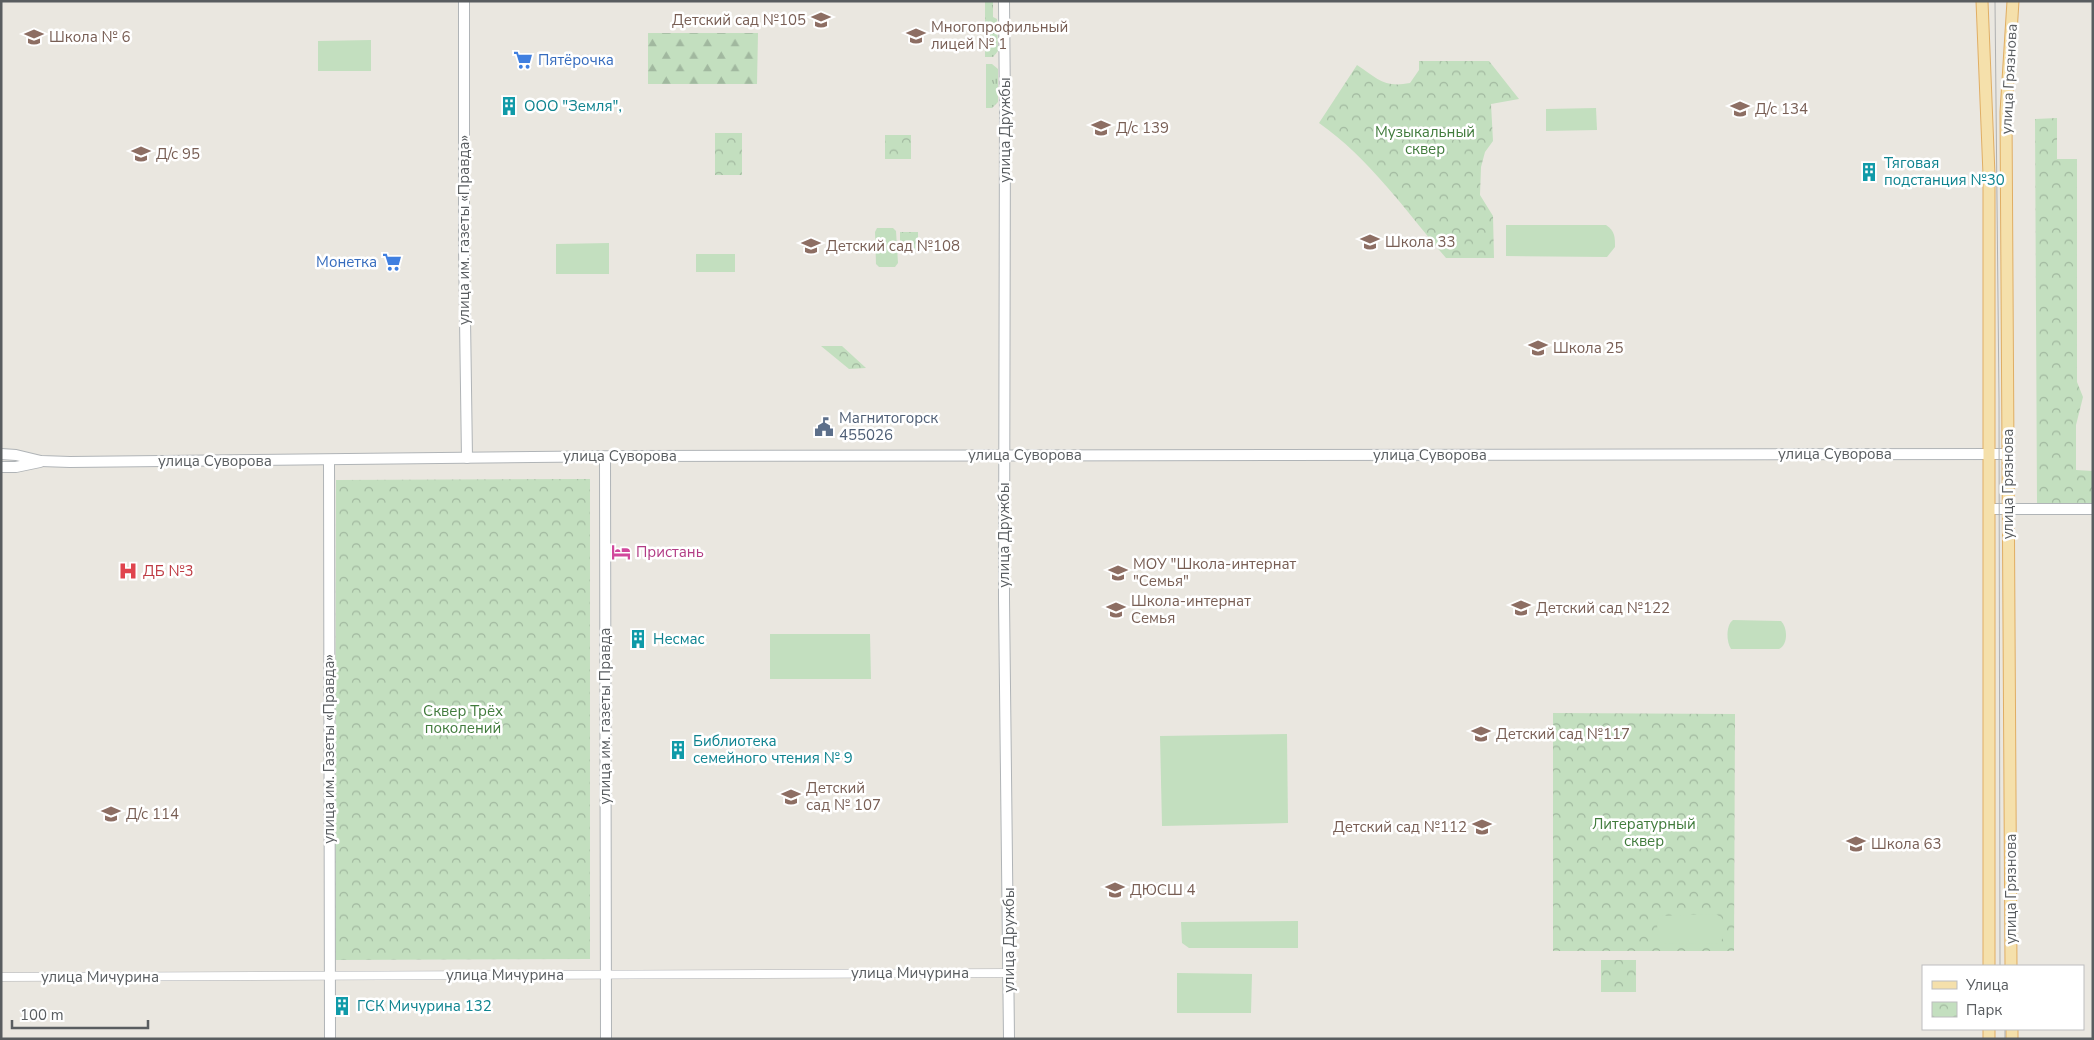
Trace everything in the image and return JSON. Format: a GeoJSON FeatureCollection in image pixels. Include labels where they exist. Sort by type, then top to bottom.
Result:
{"type":"FeatureCollection","features":[{"type":"Feature","properties":{"kind":"main road","name":"улица Грязнова"},"geometry":{"type":"LineString","coordinates":[[1982,1],[1989,175],[1989,965]]}},
{"type":"Feature","properties":{"kind":"main road","name":"улица Грязнова"},"geometry":{"type":"LineString","coordinates":[[2011,965],[2006,112],[2014,3]]}},
{"type":"Feature","properties":{"kind":"street","name":"улица им. газеты «Правда»"},"geometry":{"type":"LineString","coordinates":[[464,1],[464,248],[467,458]]}},
{"type":"Feature","properties":{"kind":"street","name":"улица Дружбы"},"geometry":{"type":"LineString","coordinates":[[1004,1],[1004,455],[1009,1039]]}},
{"type":"Feature","properties":{"kind":"street","name":"улица Суворова"},"geometry":{"type":"LineString","coordinates":[[1,454],[16,455],[41,462]]}},
{"type":"Feature","properties":{"kind":"street","name":"улица Суворова"},"geometry":{"type":"LineString","coordinates":[[1,467],[16,468],[41,462],[605,457],[2008,454]]}},
{"type":"Feature","properties":{"kind":"street","name":"улица им. газеты Правда"},"geometry":{"type":"LineString","coordinates":[[605,457],[607,975]]}},
{"type":"Feature","properties":{"kind":"street","name":"улица им. Газеты «Правда»"},"geometry":{"type":"LineString","coordinates":[[329,460],[330,1039]]}},
{"type":"Feature","properties":{"kind":"street"},"geometry":{"type":"LineString","coordinates":[[1989,509],[2093,509]]}},
{"type":"Feature","properties":{"kind":"street","name":"улица Мичурина"},"geometry":{"type":"LineString","coordinates":[[1,977],[1009,973]]}},
{"type":"Feature","properties":{"kind":"street"},"geometry":{"type":"LineString","coordinates":[[606,1039],[607,975]]}},
{"type":"Feature","properties":{"kind":"green space"},"geometry":{"type":"Polygon","coordinates":[[[985,1],[993,1],[993,17],[997,19],[998,51],[993,57],[985,57],[985,1]]]}},
{"type":"Feature","properties":{"kind":"green space"},"geometry":{"type":"Polygon","coordinates":[[[648,33],[758,33],[757,84],[648,84],[648,33]]]}},
{"type":"Feature","properties":{"kind":"green space"},"geometry":{"type":"Polygon","coordinates":[[[371,40],[371,71],[318,71],[318,41],[371,40]]]}},
{"type":"Feature","properties":{"kind":"green space","name":"Музыкальный сквер"},"geometry":{"type":"Polygon","coordinates":[[[1419,61],[1489,61],[1519,99],[1491,104],[1493,141],[1485,152],[1481,167],[1480,195],[1493,216],[1494,258],[1446,258],[1371,169],[1319,123],[1357,65],[1382,81],[1401,84],[1410,83],[1419,70],[1419,61]]]}},
{"type":"Feature","properties":{"kind":"green space"},"geometry":{"type":"Polygon","coordinates":[[[986,64],[992,64],[998,69],[998,102],[992,108],[986,108],[986,64]]]}},
{"type":"Feature","properties":{"kind":"green space"},"geometry":{"type":"Polygon","coordinates":[[[1596,108],[1597,130],[1546,131],[1546,109],[1596,108]]]}},
{"type":"Feature","properties":{"kind":"green space"},"geometry":{"type":"Polygon","coordinates":[[[2057,118],[2057,159],[2077,159],[2077,382],[2083,397],[2076,425],[2076,470],[2093,471],[2093,505],[2037,505],[2035,119],[2057,118]]]}},
{"type":"Feature","properties":{"kind":"green space"},"geometry":{"type":"Polygon","coordinates":[[[715,133],[742,133],[742,175],[715,175],[715,133]]]}},
{"type":"Feature","properties":{"kind":"green space"},"geometry":{"type":"Polygon","coordinates":[[[885,135],[911,135],[911,159],[885,159],[885,135]]]}},
{"type":"Feature","properties":{"kind":"green space"},"geometry":{"type":"Polygon","coordinates":[[[1506,225],[1606,225],[1614,234],[1615,247],[1607,257],[1506,256],[1506,225]]]}},
{"type":"Feature","properties":{"kind":"green space"},"geometry":{"type":"Polygon","coordinates":[[[877,228],[893,228],[896,231],[898,263],[895,267],[879,267],[876,264],[875,232],[877,228]]]}},
{"type":"Feature","properties":{"kind":"green space"},"geometry":{"type":"Polygon","coordinates":[[[900,232],[918,232],[918,250],[900,250],[900,232]]]}},
{"type":"Feature","properties":{"kind":"green space"},"geometry":{"type":"Polygon","coordinates":[[[609,243],[609,274],[556,274],[556,244],[609,243]]]}},
{"type":"Feature","properties":{"kind":"green space"},"geometry":{"type":"Polygon","coordinates":[[[696,254],[735,254],[735,272],[696,272],[696,254]]]}},
{"type":"Feature","properties":{"kind":"green space"},"geometry":{"type":"Polygon","coordinates":[[[821,346],[842,346],[866,368],[849,369],[821,346]]]}},
{"type":"Feature","properties":{"kind":"green space","name":"Сквер Трёх поколений"},"geometry":{"type":"Polygon","coordinates":[[[590,479],[590,959],[335,960],[336,480],[590,479]]]}},
{"type":"Feature","properties":{"kind":"green space"},"geometry":{"type":"Polygon","coordinates":[[[1733,620],[1781,621],[1786,632],[1784,644],[1779,649],[1731,649],[1727,633],[1733,620]]]}},
{"type":"Feature","properties":{"kind":"green space"},"geometry":{"type":"Polygon","coordinates":[[[770,634],[870,634],[871,679],[770,679],[770,634]]]}},
{"type":"Feature","properties":{"kind":"green space","name":"Литературный сквер"},"geometry":{"type":"Polygon","coordinates":[[[1553,713],[1735,714],[1734,951],[1553,951],[1553,713]]]}},
{"type":"Feature","properties":{"kind":"green space"},"geometry":{"type":"Polygon","coordinates":[[[1287,734],[1288,823],[1162,826],[1160,736],[1287,734]]]}},
{"type":"Feature","properties":{"kind":"green space"},"geometry":{"type":"Polygon","coordinates":[[[1716,914],[1722,918],[1723,924],[1723,934],[1720,943],[1662,944],[1658,941],[1657,922],[1659,916],[1716,914]]]}},
{"type":"Feature","properties":{"kind":"green space"},"geometry":{"type":"Polygon","coordinates":[[[1298,921],[1298,948],[1189,948],[1182,943],[1181,922],[1298,921]]]}},
{"type":"Feature","properties":{"kind":"green space"},"geometry":{"type":"Polygon","coordinates":[[[1601,960],[1636,960],[1636,992],[1601,992],[1601,960]]]}},
{"type":"Feature","properties":{"kind":"green space"},"geometry":{"type":"Polygon","coordinates":[[[1177,973],[1252,974],[1251,1013],[1177,1013],[1177,973]]]}},
{"type":"Feature","properties":{"kind":"tram line"},"geometry":{"type":"LineString","coordinates":[[1995,1],[1999,399],[2000,965]]}},
{"type":"Feature","properties":{"kind":"tram line"},"geometry":{"type":"LineString","coordinates":[[2005,1030],[2005,1039]]}},
{"type":"Feature","properties":{"kind":"place","name":"Детский сад №105"},"geometry":{"type":"Point","coordinates":[821,20]}},
{"type":"Feature","properties":{"kind":"place","name":"Многопрофильный лицей № 1"},"geometry":{"type":"Point","coordinates":[916,36]}},
{"type":"Feature","properties":{"kind":"place","name":"Школа № 6"},"geometry":{"type":"Point","coordinates":[34,37]}},
{"type":"Feature","properties":{"kind":"place","name":"Пятёрочка"},"geometry":{"type":"Point","coordinates":[523,60]}},
{"type":"Feature","properties":{"kind":"place","name":"ООО \"Земля\","},"geometry":{"type":"Point","coordinates":[509,106]}},
{"type":"Feature","properties":{"kind":"place","name":"Д/с 134"},"geometry":{"type":"Point","coordinates":[1740,109]}},
{"type":"Feature","properties":{"kind":"place","name":"Д/с 139"},"geometry":{"type":"Point","coordinates":[1101,128]}},
{"type":"Feature","properties":{"kind":"place","name":"Д/с 95"},"geometry":{"type":"Point","coordinates":[141,154]}},
{"type":"Feature","properties":{"kind":"place","name":"Тяговая подстанция №30"},"geometry":{"type":"Point","coordinates":[1869,172]}},
{"type":"Feature","properties":{"kind":"place","name":"Школа 33"},"geometry":{"type":"Point","coordinates":[1370,242]}},
{"type":"Feature","properties":{"kind":"place","name":"Детский сад №108"},"geometry":{"type":"Point","coordinates":[811,246]}},
{"type":"Feature","properties":{"kind":"place","name":"Монетка"},"geometry":{"type":"Point","coordinates":[392,262]}},
{"type":"Feature","properties":{"kind":"place","name":"Школа 25"},"geometry":{"type":"Point","coordinates":[1538,348]}},
{"type":"Feature","properties":{"kind":"place","name":"Магнитогорск 455026"},"geometry":{"type":"Point","coordinates":[824,427]}},
{"type":"Feature","properties":{"kind":"place","name":"Пристань"},"geometry":{"type":"Point","coordinates":[621,552]}},
{"type":"Feature","properties":{"kind":"place","name":"ДБ №3"},"geometry":{"type":"Point","coordinates":[128,571]}},
{"type":"Feature","properties":{"kind":"place","name":"МОУ \"Школа-интернат \"Семья\""},"geometry":{"type":"Point","coordinates":[1118,573]}},
{"type":"Feature","properties":{"kind":"place","name":"Детский сад №122"},"geometry":{"type":"Point","coordinates":[1521,608]}},
{"type":"Feature","properties":{"kind":"place","name":"Школа-интернат Семья"},"geometry":{"type":"Point","coordinates":[1116,610]}},
{"type":"Feature","properties":{"kind":"place","name":"Несмас"},"geometry":{"type":"Point","coordinates":[638,639]}},
{"type":"Feature","properties":{"kind":"place","name":"Детский сад №117"},"geometry":{"type":"Point","coordinates":[1481,734]}},
{"type":"Feature","properties":{"kind":"place","name":"Библиотека семейного чтения № 9"},"geometry":{"type":"Point","coordinates":[678,750]}},
{"type":"Feature","properties":{"kind":"place","name":"Детский сад № 107"},"geometry":{"type":"Point","coordinates":[791,797]}},
{"type":"Feature","properties":{"kind":"place","name":"Д/с 114"},"geometry":{"type":"Point","coordinates":[111,814]}},
{"type":"Feature","properties":{"kind":"place","name":"Детский сад №112"},"geometry":{"type":"Point","coordinates":[1482,827]}},
{"type":"Feature","properties":{"kind":"place","name":"Школа 63"},"geometry":{"type":"Point","coordinates":[1856,844]}},
{"type":"Feature","properties":{"kind":"place","name":"ДЮСШ 4"},"geometry":{"type":"Point","coordinates":[1115,890]}},
{"type":"Feature","properties":{"kind":"place","name":"ГСК Мичурина 132"},"geometry":{"type":"Point","coordinates":[342,1006]}}]}
